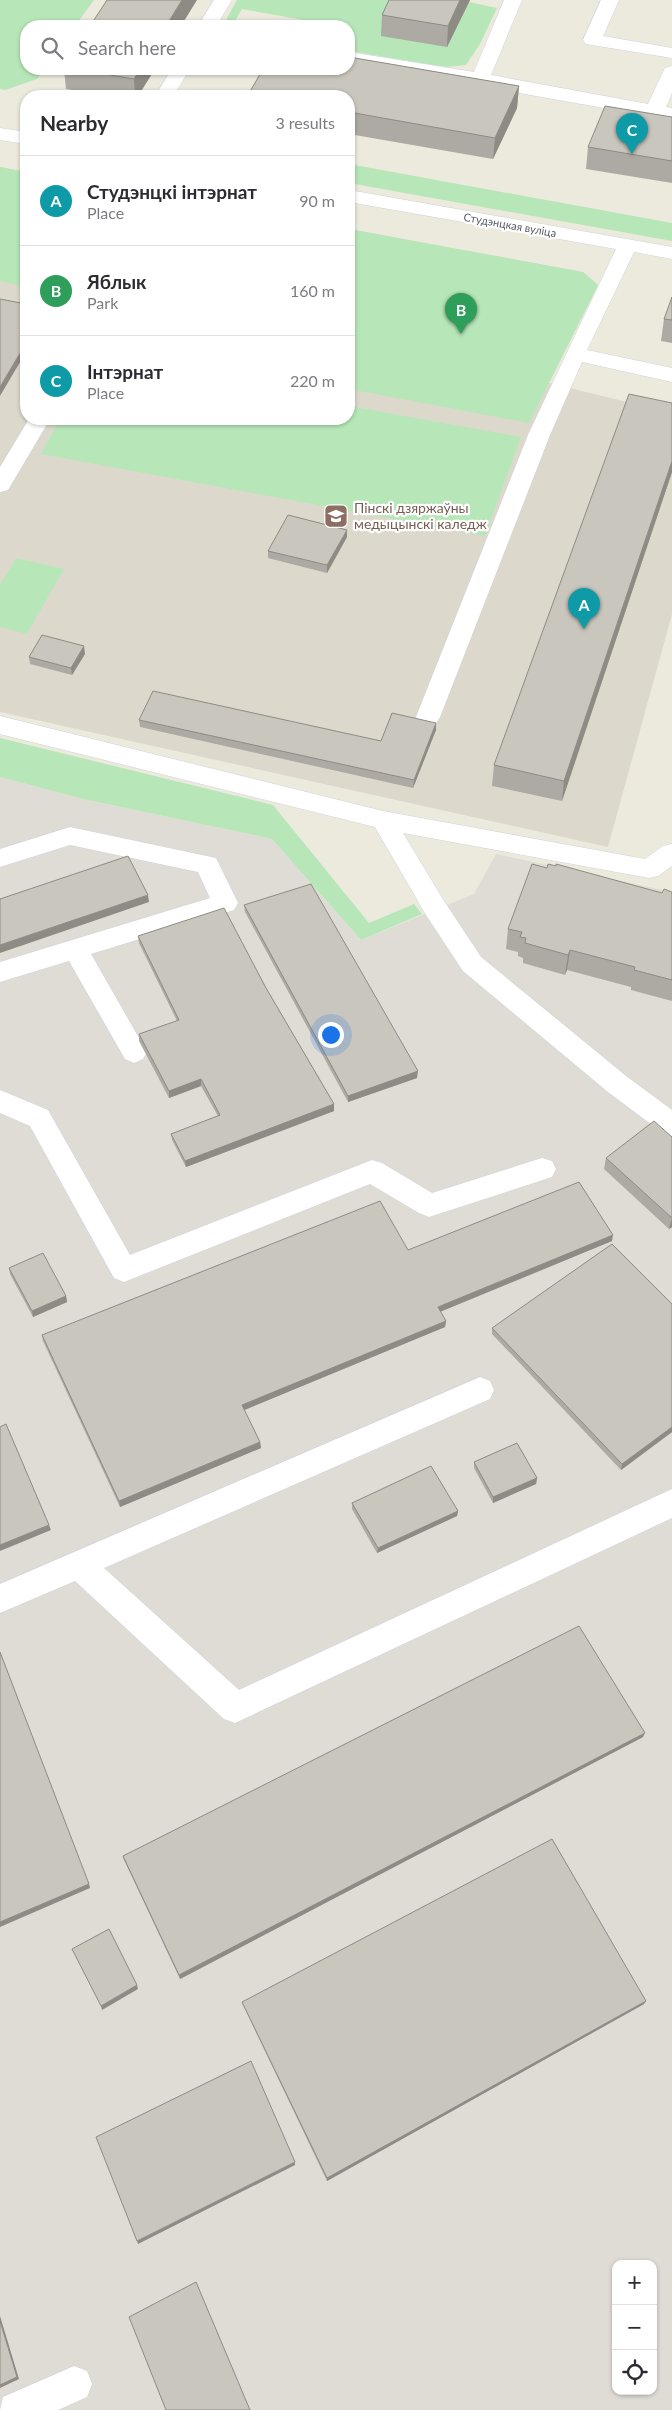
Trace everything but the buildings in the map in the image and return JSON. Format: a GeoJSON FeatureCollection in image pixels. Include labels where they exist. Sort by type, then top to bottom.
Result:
{"type":"FeatureCollection","features":[{"type":"Feature","properties":{"kind":"street"},"geometry":{"type":"LineString","coordinates":[[211,20],[223,0]]}},
{"type":"Feature","properties":{"kind":"street"},"geometry":{"type":"LineString","coordinates":[[480,79],[513,0]]}},
{"type":"Feature","properties":{"kind":"street"},"geometry":{"type":"LineString","coordinates":[[610,0],[592,40],[672,53]]}},
{"type":"Feature","properties":{"kind":"street"},"geometry":{"type":"LineString","coordinates":[[355,59],[663,112],[672,72]]}},
{"type":"Feature","properties":{"kind":"street"},"geometry":{"type":"LineString","coordinates":[[168,90],[177,75]]}},
{"type":"Feature","properties":{"kind":"street"},"geometry":{"type":"LineString","coordinates":[[0,134],[20,137]]}},
{"type":"Feature","properties":{"kind":"street","name":"Студэнцкая вуліца"},"geometry":{"type":"LineString","coordinates":[[355,197],[672,254]]}},
{"type":"Feature","properties":{"kind":"street"},"geometry":{"type":"LineString","coordinates":[[428,716],[539,435],[575,354],[627,246]]}},
{"type":"Feature","properties":{"kind":"street"},"geometry":{"type":"LineString","coordinates":[[575,354],[672,375]]}},
{"type":"Feature","properties":{"kind":"street"},"geometry":{"type":"LineString","coordinates":[[0,485],[35,425]]}},
{"type":"Feature","properties":{"kind":"street"},"geometry":{"type":"LineString","coordinates":[[0,725],[383,820],[661,871],[672,854]]}},
{"type":"Feature","properties":{"kind":"street"},"geometry":{"type":"LineString","coordinates":[[383,820],[435,908],[472,964],[617,1084],[672,1125]]}},
{"type":"Feature","properties":{"kind":"street"},"geometry":{"type":"LineString","coordinates":[[0,858],[70,836],[207,865],[225,903],[0,972]]}},
{"type":"Feature","properties":{"kind":"street"},"geometry":{"type":"LineString","coordinates":[[75,949],[134,1052]]}},
{"type":"Feature","properties":{"kind":"street"},"geometry":{"type":"LineString","coordinates":[[0,1101],[39,1118],[124,1270],[372,1172],[429,1205],[542,1169]]}},
{"type":"Feature","properties":{"kind":"street"},"geometry":{"type":"LineString","coordinates":[[0,1599],[480,1390]]}},
{"type":"Feature","properties":{"kind":"street"},"geometry":{"type":"LineString","coordinates":[[79,1565],[235,1708],[672,1503]]}},
{"type":"Feature","properties":{"kind":"street"},"geometry":{"type":"LineString","coordinates":[[16,2410],[74,2384]]}},
{"type":"Feature","properties":{"kind":"shaded area","name":"Пінскі дзяржаўны медыцынскі каледж"},"geometry":{"type":"Polygon","coordinates":[[[0,167],[20,171],[20,425],[355,425],[355,230],[583,272],[598,285],[549,383],[672,413],[672,614],[608,847],[0,712],[0,167]]]}},
{"type":"Feature","properties":{"kind":"shaded area"},"geometry":{"type":"Polygon","coordinates":[[[0,777],[83,799],[272,839],[361,940],[474,894],[496,854],[672,892],[672,2410],[0,2410],[0,777]]]}},
{"type":"Feature","properties":{"kind":"green space"},"geometry":{"type":"Polygon","coordinates":[[[0,0],[94,0],[79,20],[20,20],[20,75],[40,75],[37,79],[5,90],[0,89],[0,0]]]}},
{"type":"Feature","properties":{"kind":"green space"},"geometry":{"type":"Polygon","coordinates":[[[237,0],[469,2],[497,8],[480,44],[466,65],[445,67],[355,52],[355,20],[303,20],[242,9],[235,20],[226,20],[237,0]]]}},
{"type":"Feature","properties":{"kind":"green space"},"geometry":{"type":"Polygon","coordinates":[[[355,165],[672,223],[672,241],[355,184],[355,165]]]}},
{"type":"Feature","properties":{"kind":"green space"},"geometry":{"type":"Polygon","coordinates":[[[0,167],[20,171],[20,286],[0,281],[0,167]]]}},
{"type":"Feature","properties":{"kind":"green space"},"geometry":{"type":"Polygon","coordinates":[[[355,230],[583,272],[598,285],[529,423],[355,390],[355,230]]]}},
{"type":"Feature","properties":{"kind":"green space"},"geometry":{"type":"Polygon","coordinates":[[[355,407],[521,437],[485,536],[41,454],[57,425],[355,425],[355,407]]]}},
{"type":"Feature","properties":{"kind":"green space"},"geometry":{"type":"Polygon","coordinates":[[[16,558],[64,569],[27,634],[0,627],[0,585],[16,558]]]}},
{"type":"Feature","properties":{"kind":"green space"},"geometry":{"type":"Polygon","coordinates":[[[0,738],[273,805],[369,923],[414,904],[422,914],[361,940],[272,839],[83,799],[0,777],[0,738]]]}},
{"type":"Feature","properties":{"kind":"place","name":"Інтэрнат"},"geometry":{"type":"Point","coordinates":[632,154]}},
{"type":"Feature","properties":{"kind":"place","name":"Яблык"},"geometry":{"type":"Point","coordinates":[461,334]}},
{"type":"Feature","properties":{"kind":"place","name":"Пінскі дзяржаўны медыцынскі каледж"},"geometry":{"type":"Point","coordinates":[336,516]}},
{"type":"Feature","properties":{"kind":"place","name":"Студэнцкі інтэрнат"},"geometry":{"type":"Point","coordinates":[584,629]}}]}
